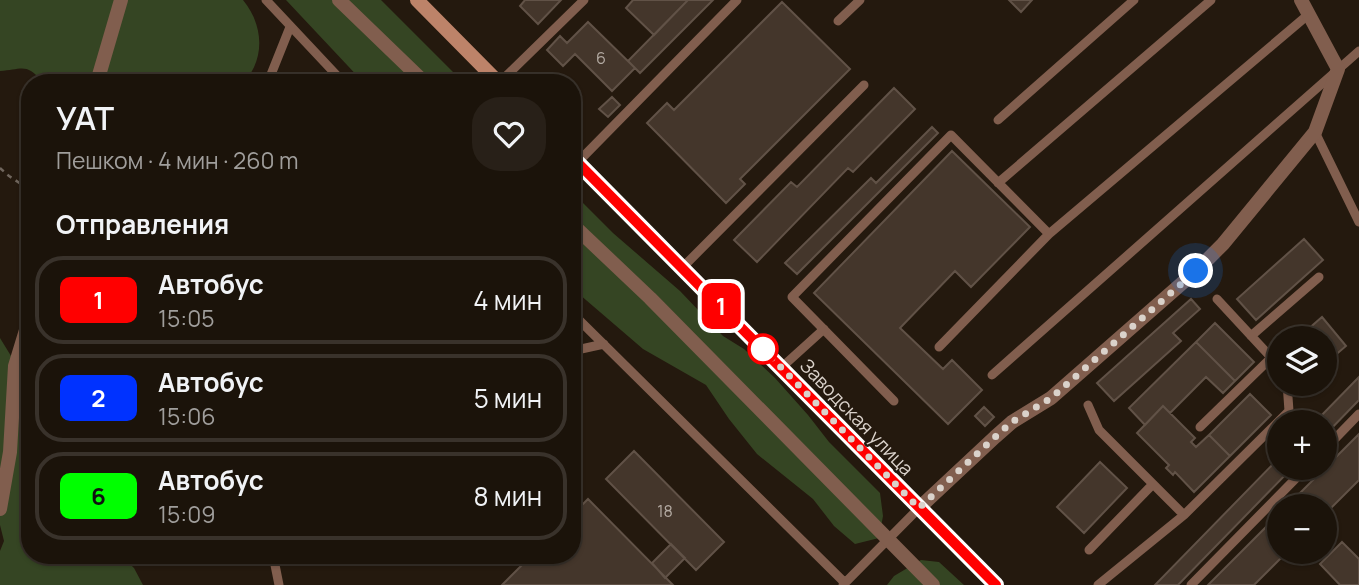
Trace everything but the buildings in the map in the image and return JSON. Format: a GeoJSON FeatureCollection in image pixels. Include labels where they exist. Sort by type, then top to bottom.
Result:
{"type":"FeatureCollection","features":[{"type":"Feature","properties":{"kind":"main road"},"geometry":{"type":"LineString","coordinates":[[417,0],[491,74]]}},
{"type":"Feature","properties":{"kind":"main road","name":"Заводская улица"},"geometry":{"type":"LineString","coordinates":[[581,166],[996,585]]}},
{"type":"Feature","properties":{"kind":"street"},"geometry":{"type":"LineString","coordinates":[[99,74],[121,0]]}},
{"type":"Feature","properties":{"kind":"street"},"geometry":{"type":"LineString","coordinates":[[339,0],[416,74]]}},
{"type":"Feature","properties":{"kind":"street"},"geometry":{"type":"LineString","coordinates":[[919,508],[1012,422],[1051,398],[1196,271],[1252,211],[1315,132],[1338,69],[1301,0]]}},
{"type":"Feature","properties":{"kind":"street"},"geometry":{"type":"LineString","coordinates":[[581,233],[650,298],[933,585]]}},
{"type":"Feature","properties":{"kind":"street"},"geometry":{"type":"LineString","coordinates":[[0,509],[10,452],[16,366],[21,348]]}},
{"type":"Feature","properties":{"kind":"lane"},"geometry":{"type":"LineString","coordinates":[[266,0],[335,74]]}},
{"type":"Feature","properties":{"kind":"lane"},"geometry":{"type":"LineString","coordinates":[[507,74],[584,0]]}},
{"type":"Feature","properties":{"kind":"lane"},"geometry":{"type":"LineString","coordinates":[[581,154],[737,0]]}},
{"type":"Feature","properties":{"kind":"lane"},"geometry":{"type":"LineString","coordinates":[[838,21],[860,0]]}},
{"type":"Feature","properties":{"kind":"lane"},"geometry":{"type":"LineString","coordinates":[[998,120],[1134,0]]}},
{"type":"Feature","properties":{"kind":"lane"},"geometry":{"type":"LineString","coordinates":[[998,183],[1211,0]]}},
{"type":"Feature","properties":{"kind":"lane"},"geometry":{"type":"LineString","coordinates":[[939,347],[1049,234],[1308,14]]}},
{"type":"Feature","properties":{"kind":"lane"},"geometry":{"type":"LineString","coordinates":[[271,74],[289,27]]}},
{"type":"Feature","properties":{"kind":"lane"},"geometry":{"type":"LineString","coordinates":[[992,375],[1359,51]]}},
{"type":"Feature","properties":{"kind":"lane"},"geometry":{"type":"LineString","coordinates":[[682,268],[864,85]]}},
{"type":"Feature","properties":{"kind":"lane"},"geometry":{"type":"LineString","coordinates":[[1315,132],[1359,222]]}},
{"type":"Feature","properties":{"kind":"lane"},"geometry":{"type":"LineString","coordinates":[[894,401],[792,297],[951,135],[1049,234]]}},
{"type":"Feature","properties":{"kind":"lane"},"geometry":{"type":"LineString","coordinates":[[1251,336],[1319,277]]}},
{"type":"Feature","properties":{"kind":"lane"},"geometry":{"type":"LineString","coordinates":[[1217,299],[1267,354]]}},
{"type":"Feature","properties":{"kind":"lane"},"geometry":{"type":"LineString","coordinates":[[581,322],[844,584],[919,508]]}},
{"type":"Feature","properties":{"kind":"lane"},"geometry":{"type":"LineString","coordinates":[[782,367],[824,329]]}},
{"type":"Feature","properties":{"kind":"lane"},"geometry":{"type":"LineString","coordinates":[[581,349],[604,344]]}},
{"type":"Feature","properties":{"kind":"lane"},"geometry":{"type":"LineString","coordinates":[[1200,428],[1267,362]]}},
{"type":"Feature","properties":{"kind":"lane"},"geometry":{"type":"LineString","coordinates":[[1098,585],[1184,515],[1289,411],[1288,396]]}},
{"type":"Feature","properties":{"kind":"lane"},"geometry":{"type":"LineString","coordinates":[[1088,405],[1099,430],[1184,515]]}},
{"type":"Feature","properties":{"kind":"lane"},"geometry":{"type":"LineString","coordinates":[[1337,437],[1359,414]]}},
{"type":"Feature","properties":{"kind":"lane"},"geometry":{"type":"LineString","coordinates":[[1191,585],[1294,480]]}},
{"type":"Feature","properties":{"kind":"lane"},"geometry":{"type":"LineString","coordinates":[[1089,550],[1153,484]]}},
{"type":"Feature","properties":{"kind":"lane"},"geometry":{"type":"LineString","coordinates":[[275,564],[279,585]]}},
{"type":"Feature","properties":{"kind":"path"},"geometry":{"type":"LineString","coordinates":[[0,168],[21,184]]}},
{"type":"Feature","properties":{"kind":"green space"},"geometry":{"type":"Polygon","coordinates":[[[0,0],[243,0],[250,9],[258,30],[259,52],[250,74],[34,74],[28,69],[0,71],[0,0]]]}},
{"type":"Feature","properties":{"kind":"green space"},"geometry":{"type":"Polygon","coordinates":[[[286,0],[381,0],[455,74],[355,74],[286,0]]]}},
{"type":"Feature","properties":{"kind":"green space"},"geometry":{"type":"Polygon","coordinates":[[[581,201],[613,233],[680,291],[723,336],[744,349],[775,378],[829,442],[880,493],[883,516],[879,538],[855,544],[834,526],[813,499],[757,454],[706,385],[643,349],[581,296],[581,201]]]}},
{"type":"Feature","properties":{"kind":"green space"},"geometry":{"type":"Polygon","coordinates":[[[0,338],[19,369],[21,368],[21,564],[130,564],[143,585],[0,585],[0,551],[4,541],[0,525],[0,338]]]}},
{"type":"Feature","properties":{"kind":"green space"},"geometry":{"type":"Polygon","coordinates":[[[921,560],[939,562],[964,585],[887,585],[894,576],[921,560]]]}},
{"type":"Feature","properties":{"kind":"bus line","name":"1"},"geometry":{"type":"LineString","coordinates":[[581,166],[996,585]]}},
{"type":"Feature","properties":{"kind":"route"},"geometry":{"type":"LineString","coordinates":[[763,349],[919,508],[1012,422],[1051,398],[1196,271]]}}]}
